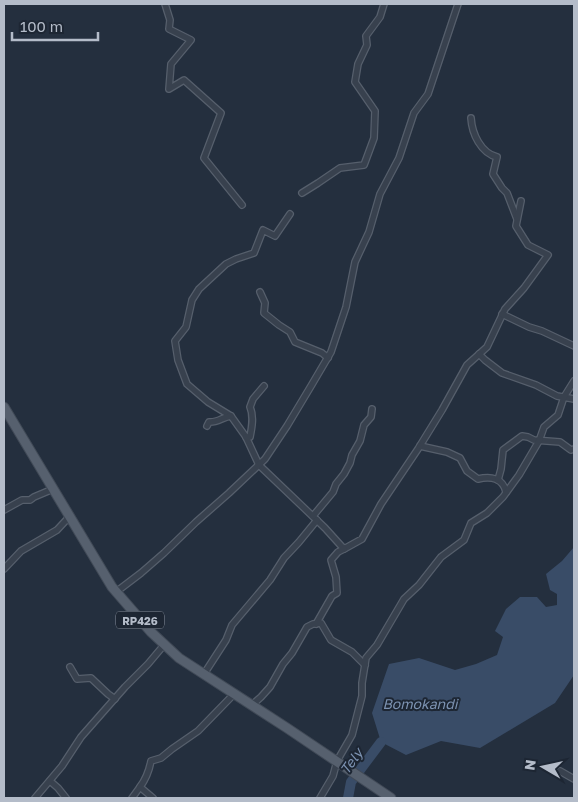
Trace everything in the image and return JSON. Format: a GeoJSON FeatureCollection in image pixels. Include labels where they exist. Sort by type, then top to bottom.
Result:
{"type":"FeatureCollection","features":[{"type":"Feature","properties":{"kind":"main road","name":"RP426"},"geometry":{"type":"LineString","coordinates":[[4,407],[112,587],[151,632],[179,658],[391,798]]}},
{"type":"Feature","properties":{"kind":"street"},"geometry":{"type":"LineString","coordinates":[[165,4],[170,20],[169,29],[191,40],[171,64],[169,89],[184,80],[221,113],[204,158],[242,206]]}},
{"type":"Feature","properties":{"kind":"street"},"geometry":{"type":"LineString","coordinates":[[302,193],[340,168],[364,165],[374,138],[376,112],[356,82],[358,64],[367,45],[366,36],[380,17],[384,4]]}},
{"type":"Feature","properties":{"kind":"street"},"geometry":{"type":"LineString","coordinates":[[116,592],[164,553],[265,459],[328,358],[346,307],[355,262],[369,232],[380,194],[399,158],[414,114],[428,94],[458,4]]}},
{"type":"Feature","properties":{"kind":"street"},"geometry":{"type":"LineString","coordinates":[[471,118],[476,140],[493,156],[497,157],[493,174],[507,193],[517,221]]}},
{"type":"Feature","properties":{"kind":"street"},"geometry":{"type":"LineString","coordinates":[[316,624],[332,596],[337,593],[336,577],[331,560],[338,552],[362,539],[381,504],[442,410],[467,365],[487,347],[505,309],[524,288],[548,255],[528,245],[516,226],[521,202]]}},
{"type":"Feature","properties":{"kind":"street"},"geometry":{"type":"LineString","coordinates":[[290,214],[276,236],[263,230],[254,253],[226,264],[199,289],[192,300],[186,327],[174,341],[178,360],[187,384],[208,402],[231,416],[246,437],[259,465],[315,518],[344,549]]}},
{"type":"Feature","properties":{"kind":"street"},"geometry":{"type":"LineString","coordinates":[[260,292],[265,303],[264,313],[279,326],[290,332],[295,342],[322,353],[328,358]]}},
{"type":"Feature","properties":{"kind":"street"},"geometry":{"type":"LineString","coordinates":[[502,314],[574,346]]}},
{"type":"Feature","properties":{"kind":"street"},"geometry":{"type":"LineString","coordinates":[[295,342],[297,335]]}},
{"type":"Feature","properties":{"kind":"street"},"geometry":{"type":"LineString","coordinates":[[479,354],[502,373],[536,385],[557,396],[574,399]]}},
{"type":"Feature","properties":{"kind":"street"},"geometry":{"type":"LineString","coordinates":[[320,798],[340,764],[352,735],[362,696],[366,658],[377,645],[404,599],[419,585],[441,557],[464,540],[472,523],[487,514],[503,498],[539,441],[544,427],[558,415],[564,397],[574,381]]}},
{"type":"Feature","properties":{"kind":"street"},"geometry":{"type":"LineString","coordinates":[[246,437],[250,437],[251,403],[264,386]]}},
{"type":"Feature","properties":{"kind":"street"},"geometry":{"type":"LineString","coordinates":[[204,674],[226,640],[232,625],[270,580],[284,558],[299,542],[333,492],[350,463],[360,441],[364,424],[371,418],[372,408]]}},
{"type":"Feature","properties":{"kind":"street"},"geometry":{"type":"LineString","coordinates":[[206,426],[209,422],[214,423],[231,416]]}},
{"type":"Feature","properties":{"kind":"street"},"geometry":{"type":"LineString","coordinates":[[498,480],[503,450],[522,436],[539,441],[560,442],[571,450],[574,449]]}},
{"type":"Feature","properties":{"kind":"street"},"geometry":{"type":"LineString","coordinates":[[420,446],[447,452],[460,458],[467,471],[478,479],[486,477],[495,478],[505,486],[506,492]]}},
{"type":"Feature","properties":{"kind":"street"},"geometry":{"type":"LineString","coordinates":[[4,510],[22,500],[30,500],[53,489]]}},
{"type":"Feature","properties":{"kind":"street"},"geometry":{"type":"LineString","coordinates":[[4,569],[21,551],[57,530],[70,516]]}},
{"type":"Feature","properties":{"kind":"street"},"geometry":{"type":"LineString","coordinates":[[252,705],[270,687],[306,627],[312,624],[321,623],[331,640],[352,652],[365,665]]}},
{"type":"Feature","properties":{"kind":"street"},"geometry":{"type":"LineString","coordinates":[[35,798],[62,766],[81,737],[164,645]]}},
{"type":"Feature","properties":{"kind":"street"},"geometry":{"type":"LineString","coordinates":[[70,668],[77,679],[91,678],[115,700]]}},
{"type":"Feature","properties":{"kind":"street"},"geometry":{"type":"LineString","coordinates":[[132,798],[145,780],[151,761],[161,758],[198,731],[234,694]]}},
{"type":"Feature","properties":{"kind":"street"},"geometry":{"type":"LineString","coordinates":[[560,771],[574,779]]}},
{"type":"Feature","properties":{"kind":"street"},"geometry":{"type":"LineString","coordinates":[[50,780],[66,798]]}},
{"type":"Feature","properties":{"kind":"street"},"geometry":{"type":"LineString","coordinates":[[140,787],[153,798]]}},
{"type":"Feature","properties":{"kind":"water","name":"Bomokandi"},"geometry":{"type":"Polygon","coordinates":[[[574,547],[574,675],[555,703],[480,748],[441,741],[406,755],[381,742],[372,713],[389,664],[419,658],[455,670],[497,655],[503,637],[495,631],[506,609],[520,597],[537,597],[546,607],[557,605],[557,594],[550,590],[546,574],[562,561],[574,547]]]}},
{"type":"Feature","properties":{"kind":"waterway","name":"Tely"},"geometry":{"type":"LineString","coordinates":[[348,798],[351,782],[381,742]]}}]}
